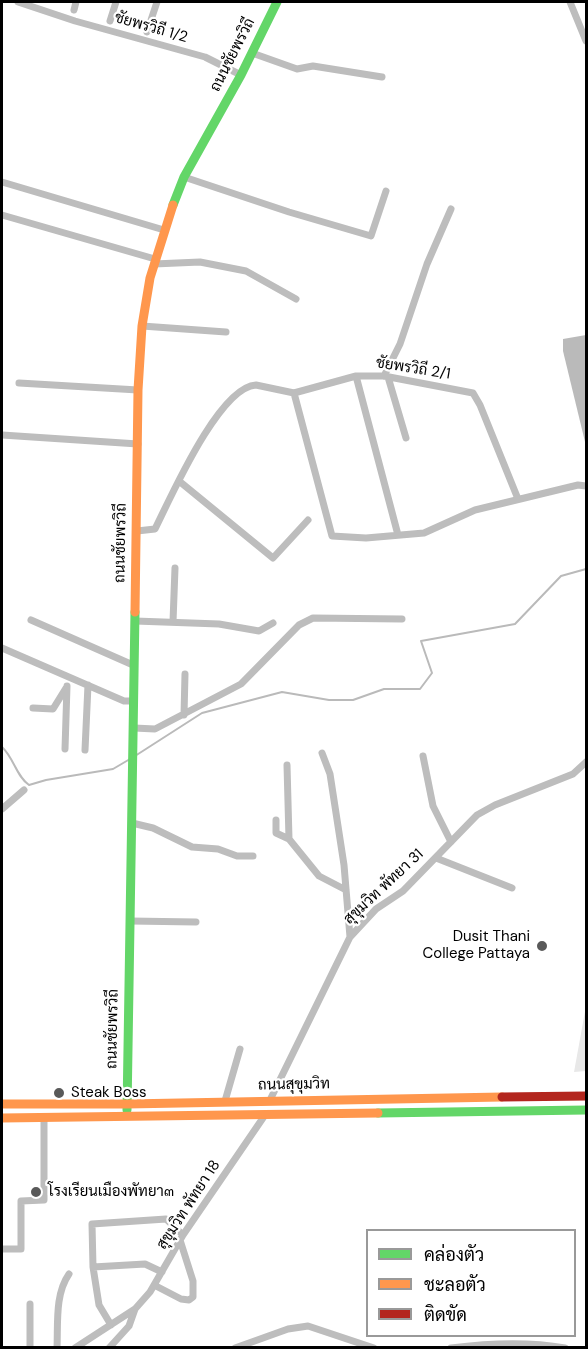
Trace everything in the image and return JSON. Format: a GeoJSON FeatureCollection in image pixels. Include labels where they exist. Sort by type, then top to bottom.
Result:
{"type":"FeatureCollection","features":[{"type":"Feature","properties":{"kind":"main road","name":"ถนนชัยพรวิถี"},"geometry":{"type":"LineString","coordinates":[[127,1115],[138,390],[142,326],[154,262],[184,177],[241,75],[277,2]]}},
{"type":"Feature","properties":{"kind":"main road","name":"ถนนสุขุมวิท"},"geometry":{"type":"LineString","coordinates":[[2,1104],[586,1096]]}},
{"type":"Feature","properties":{"kind":"main road","name":"ถนนสุขุมวิท"},"geometry":{"type":"LineString","coordinates":[[2,1119],[127,1115],[586,1110]]}},
{"type":"Feature","properties":{"kind":"street","name":"ชัยพรวิถี 1/2"},"geometry":{"type":"LineString","coordinates":[[18,2],[75,21],[205,57],[241,75]]}},
{"type":"Feature","properties":{"kind":"street"},"geometry":{"type":"LineString","coordinates":[[74,10],[76,2]]}},
{"type":"Feature","properties":{"kind":"street"},"geometry":{"type":"LineString","coordinates":[[110,21],[116,2]]}},
{"type":"Feature","properties":{"kind":"street"},"geometry":{"type":"LineString","coordinates":[[147,32],[157,2]]}},
{"type":"Feature","properties":{"kind":"street"},"geometry":{"type":"LineString","coordinates":[[570,2],[586,41]]}},
{"type":"Feature","properties":{"kind":"street"},"geometry":{"type":"LineString","coordinates":[[252,53],[297,69],[313,66],[382,77]]}},
{"type":"Feature","properties":{"kind":"street"},"geometry":{"type":"LineString","coordinates":[[184,177],[371,236],[386,191]]}},
{"type":"Feature","properties":{"kind":"street"},"geometry":{"type":"LineString","coordinates":[[2,182],[164,230]]}},
{"type":"Feature","properties":{"kind":"street"},"geometry":{"type":"LineString","coordinates":[[406,438],[386,376],[400,344],[427,264],[451,209]]}},
{"type":"Feature","properties":{"kind":"street"},"geometry":{"type":"LineString","coordinates":[[2,215],[154,262],[200,262],[246,271],[296,299]]}},
{"type":"Feature","properties":{"kind":"street"},"geometry":{"type":"LineString","coordinates":[[142,326],[226,332]]}},
{"type":"Feature","properties":{"kind":"street"},"geometry":{"type":"LineString","coordinates":[[356,376],[398,535]]}},
{"type":"Feature","properties":{"kind":"street","name":"ชัยพรวิถี 2/1"},"geometry":{"type":"LineString","coordinates":[[137,531],[155,529],[217,414],[237,392],[256,385],[294,393],[356,376],[386,376],[473,393],[518,499]]}},
{"type":"Feature","properties":{"kind":"street"},"geometry":{"type":"LineString","coordinates":[[19,383],[138,390]]}},
{"type":"Feature","properties":{"kind":"street"},"geometry":{"type":"LineString","coordinates":[[294,393],[332,536],[366,538],[424,533],[476,510],[578,485],[586,486]]}},
{"type":"Feature","properties":{"kind":"street"},"geometry":{"type":"LineString","coordinates":[[2,435],[138,444]]}},
{"type":"Feature","properties":{"kind":"street"},"geometry":{"type":"LineString","coordinates":[[179,481],[273,558],[308,520]]}},
{"type":"Feature","properties":{"kind":"street"},"geometry":{"type":"LineString","coordinates":[[173,622],[175,568]]}},
{"type":"Feature","properties":{"kind":"street"},"geometry":{"type":"LineString","coordinates":[[134,728],[155,729],[241,684],[299,625],[313,618],[402,619]]}},
{"type":"Feature","properties":{"kind":"street"},"geometry":{"type":"LineString","coordinates":[[32,620],[133,665]]}},
{"type":"Feature","properties":{"kind":"street"},"geometry":{"type":"LineString","coordinates":[[135,621],[219,624],[259,631],[273,623]]}},
{"type":"Feature","properties":{"kind":"street"},"geometry":{"type":"LineString","coordinates":[[2,648],[124,701],[134,701]]}},
{"type":"Feature","properties":{"kind":"street"},"geometry":{"type":"LineString","coordinates":[[184,715],[185,674]]}},
{"type":"Feature","properties":{"kind":"street"},"geometry":{"type":"LineString","coordinates":[[33,708],[53,709],[71,678]]}},
{"type":"Feature","properties":{"kind":"street"},"geometry":{"type":"LineString","coordinates":[[86,750],[88,685]]}},
{"type":"Feature","properties":{"kind":"street"},"geometry":{"type":"LineString","coordinates":[[65,749],[67,686]]}},
{"type":"Feature","properties":{"kind":"street"},"geometry":{"type":"LineString","coordinates":[[322,753],[330,774],[350,937]]}},
{"type":"Feature","properties":{"kind":"street"},"geometry":{"type":"LineString","coordinates":[[423,756],[433,806],[451,842]]}},
{"type":"Feature","properties":{"kind":"street","name":"สุขุมวิท พัทยา 31"},"geometry":{"type":"LineString","coordinates":[[270,1100],[350,937],[376,909],[403,891],[477,815],[495,805],[573,774],[586,762]]}},
{"type":"Feature","properties":{"kind":"street"},"geometry":{"type":"LineString","coordinates":[[287,765],[289,839]]}},
{"type":"Feature","properties":{"kind":"street"},"geometry":{"type":"LineString","coordinates":[[2,809],[24,790]]}},
{"type":"Feature","properties":{"kind":"street"},"geometry":{"type":"LineString","coordinates":[[276,820],[276,833],[289,839],[319,876],[346,890]]}},
{"type":"Feature","properties":{"kind":"street"},"geometry":{"type":"LineString","coordinates":[[132,823],[153,828],[192,848],[218,849],[237,856],[253,856]]}},
{"type":"Feature","properties":{"kind":"street"},"geometry":{"type":"LineString","coordinates":[[435,858],[512,888]]}},
{"type":"Feature","properties":{"kind":"street"},"geometry":{"type":"LineString","coordinates":[[130,921],[196,922]]}},
{"type":"Feature","properties":{"kind":"street"},"geometry":{"type":"LineString","coordinates":[[225,1101],[240,1049]]}},
{"type":"Feature","properties":{"kind":"street","name":"สุขุมวิท พัทยา 18"},"geometry":{"type":"LineString","coordinates":[[75,1347],[135,1309],[154,1285],[181,1238],[265,1115]]}},
{"type":"Feature","properties":{"kind":"street"},"geometry":{"type":"LineString","coordinates":[[2,1249],[21,1249],[21,1201],[44,1200],[44,1118]]}},
{"type":"Feature","properties":{"kind":"street"},"geometry":{"type":"LineString","coordinates":[[111,1325],[99,1305],[93,1267],[92,1224],[166,1219],[181,1238],[193,1281],[193,1297],[189,1300],[182,1299],[154,1285]]}},
{"type":"Feature","properties":{"kind":"street"},"geometry":{"type":"LineString","coordinates":[[93,1267],[145,1264],[162,1272]]}},
{"type":"Feature","properties":{"kind":"street"},"geometry":{"type":"LineString","coordinates":[[57,1347],[58,1303],[64,1282],[69,1274]]}},
{"type":"Feature","properties":{"kind":"street"},"geometry":{"type":"LineString","coordinates":[[30,1304],[30,1347]]}},
{"type":"Feature","properties":{"kind":"street","name":"สุขุมวิท พัทยา 18"},"geometry":{"type":"LineString","coordinates":[[109,1347],[129,1326],[135,1309]]}},
{"type":"Feature","properties":{"kind":"street"},"geometry":{"type":"LineString","coordinates":[[235,1347],[288,1329],[308,1326],[374,1347]]}},
{"type":"Feature","properties":{"kind":"street"},"geometry":{"type":"LineString","coordinates":[[451,1347],[543,1344],[565,1347]]}},
{"type":"Feature","properties":{"kind":"shaded area"},"geometry":{"type":"Polygon","coordinates":[[[586,335],[586,446],[563,351],[563,339],[586,335]]]}},
{"type":"Feature","properties":{"kind":"shaded area"},"geometry":{"type":"Polygon","coordinates":[[[586,1006],[586,1071],[574,1072],[586,1006]]]}},
{"type":"Feature","properties":{"kind":"waterway"},"geometry":{"type":"LineString","coordinates":[[135,756],[202,713],[282,692],[329,700],[353,700],[384,689],[420,689],[432,673],[421,641],[515,624],[561,576],[586,569]]}},
{"type":"Feature","properties":{"kind":"waterway"},"geometry":{"type":"LineString","coordinates":[[2,747],[21,777],[29,785],[113,769],[130,759]]}},
{"type":"Feature","properties":{"kind":"traffic: fast"},"geometry":{"type":"LineString","coordinates":[[173,205],[184,177],[241,75],[277,2]]}},
{"type":"Feature","properties":{"kind":"traffic: fast"},"geometry":{"type":"LineString","coordinates":[[127,1110],[135,612]]}},
{"type":"Feature","properties":{"kind":"traffic: fast"},"geometry":{"type":"LineString","coordinates":[[378,1113],[586,1110]]}},
{"type":"Feature","properties":{"kind":"traffic: slow"},"geometry":{"type":"LineString","coordinates":[[135,612],[138,390],[142,326],[150,278],[173,205]]}},
{"type":"Feature","properties":{"kind":"traffic: slow"},"geometry":{"type":"LineString","coordinates":[[2,1104],[502,1097]]}},
{"type":"Feature","properties":{"kind":"traffic: slow"},"geometry":{"type":"LineString","coordinates":[[2,1118],[378,1113]]}},
{"type":"Feature","properties":{"kind":"traffic: jam"},"geometry":{"type":"LineString","coordinates":[[502,1097],[586,1096]]}},
{"type":"Feature","properties":{"kind":"place","name":"Dusit Thani College Pattaya"},"geometry":{"type":"Point","coordinates":[542,946]}},
{"type":"Feature","properties":{"kind":"place","name":"Steak Boss"},"geometry":{"type":"Point","coordinates":[59,1093]}},
{"type":"Feature","properties":{"kind":"place","name":"โรงเรียนเมืองพัทยา๓"},"geometry":{"type":"Point","coordinates":[36,1192]}}]}
